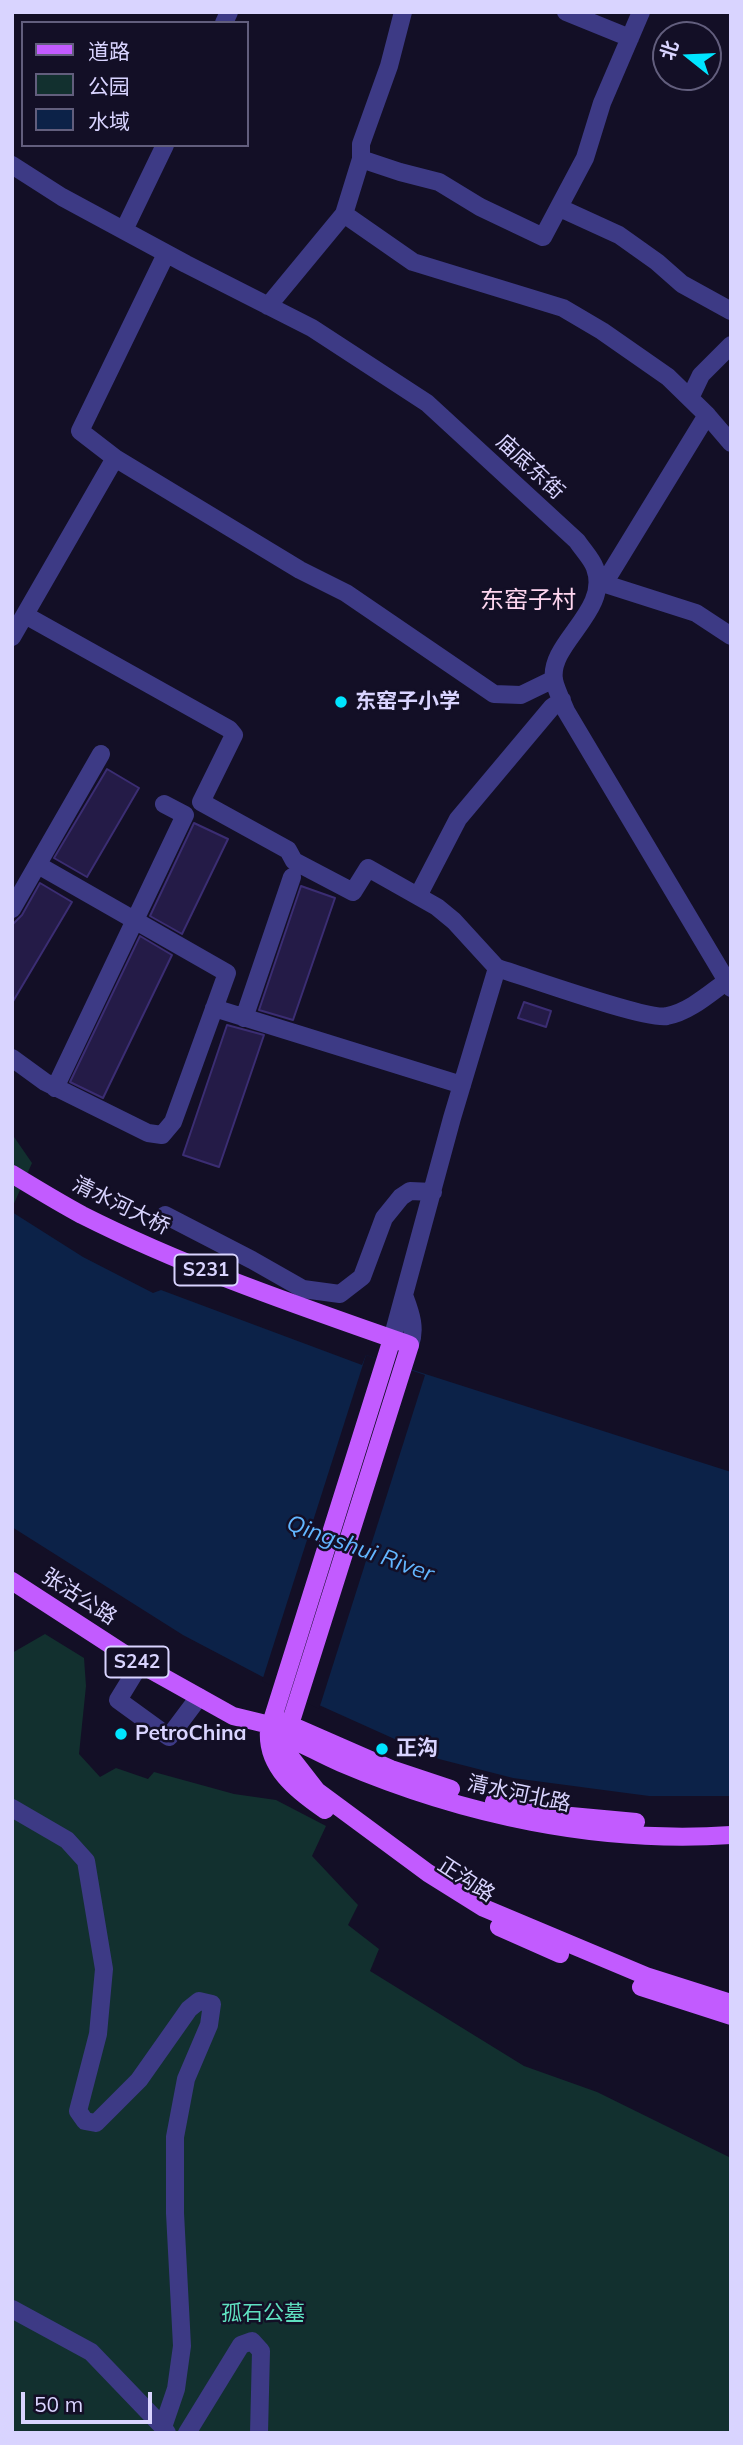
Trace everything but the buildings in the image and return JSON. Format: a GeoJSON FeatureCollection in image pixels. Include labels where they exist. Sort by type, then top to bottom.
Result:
{"type":"FeatureCollection","features":[{"type":"Feature","properties":{"kind":"main road","name":"清水河大桥"},"geometry":{"type":"LineString","coordinates":[[12,1174],[82,1215],[180,1259],[290,1304],[392,1339]]}},
{"type":"Feature","properties":{"kind":"main road","name":"S231"},"geometry":{"type":"LineString","coordinates":[[392,1339],[410,1345]]}},
{"type":"Feature","properties":{"kind":"main road"},"geometry":{"type":"LineString","coordinates":[[291,1693],[392,1339]]}},
{"type":"Feature","properties":{"kind":"main road"},"geometry":{"type":"LineString","coordinates":[[291,1693],[410,1345]]}},
{"type":"Feature","properties":{"kind":"main road","name":"张沽公路"},"geometry":{"type":"LineString","coordinates":[[12,1581],[140,1664],[233,1716],[277,1727]]}},
{"type":"Feature","properties":{"kind":"main road","name":"正沟路"},"geometry":{"type":"LineString","coordinates":[[291,1693],[268,1745],[281,1773],[309,1799],[477,1916],[523,1939],[644,1988],[731,2016]]}},
{"type":"Feature","properties":{"kind":"main road","name":"正沟路"},"geometry":{"type":"LineString","coordinates":[[277,1727],[289,1755],[317,1791],[428,1873],[484,1908],[646,1976],[731,2003]]}},
{"type":"Feature","properties":{"kind":"main road","name":"清水河北路"},"geometry":{"type":"LineString","coordinates":[[277,1727],[487,1801],[560,1815],[646,1823],[731,1824]]}},
{"type":"Feature","properties":{"kind":"main road","name":"清水河北路"},"geometry":{"type":"LineString","coordinates":[[277,1727],[341,1763],[387,1781],[485,1812],[558,1828],[645,1834],[731,1835]]}},
{"type":"Feature","properties":{"kind":"street"},"geometry":{"type":"LineString","coordinates":[[268,306],[344,214],[361,159],[361,144],[403,12]]}},
{"type":"Feature","properties":{"kind":"street"},"geometry":{"type":"LineString","coordinates":[[566,12],[629,38]]}},
{"type":"Feature","properties":{"kind":"street"},"geometry":{"type":"LineString","coordinates":[[361,159],[439,182],[480,207],[542,237],[585,158],[602,103],[641,12]]}},
{"type":"Feature","properties":{"kind":"street"},"geometry":{"type":"LineString","coordinates":[[124,230],[164,147]]}},
{"type":"Feature","properties":{"kind":"street","name":"庙底东街"},"geometry":{"type":"LineString","coordinates":[[12,165],[62,197],[166,254],[312,328],[427,403],[577,541],[595,566],[599,582]]}},
{"type":"Feature","properties":{"kind":"street"},"geometry":{"type":"LineString","coordinates":[[560,208],[619,235],[682,284],[731,311]]}},
{"type":"Feature","properties":{"kind":"street"},"geometry":{"type":"LineString","coordinates":[[344,214],[413,262],[563,308],[602,331],[657,369],[708,415],[731,443]]}},
{"type":"Feature","properties":{"kind":"street"},"geometry":{"type":"LineString","coordinates":[[166,254],[80,431],[115,458],[300,570],[346,593],[494,694],[521,695],[554,679]]}},
{"type":"Feature","properties":{"kind":"street"},"geometry":{"type":"LineString","coordinates":[[690,398],[701,375],[731,345]]}},
{"type":"Feature","properties":{"kind":"street"},"geometry":{"type":"LineString","coordinates":[[25,615],[229,729],[234,735],[201,802],[288,850],[294,861],[353,892],[368,868],[418,896],[454,921],[497,968],[635,1011],[665,1017],[688,1008],[729,984],[566,711],[554,679],[556,662],[592,607],[599,582],[611,572],[708,415]]}},
{"type":"Feature","properties":{"kind":"street"},"geometry":{"type":"LineString","coordinates":[[12,637],[115,458]]}},
{"type":"Feature","properties":{"kind":"street"},"geometry":{"type":"LineString","coordinates":[[599,582],[696,613],[731,636]]}},
{"type":"Feature","properties":{"kind":"street"},"geometry":{"type":"LineString","coordinates":[[418,896],[458,819],[552,707],[562,700]]}},
{"type":"Feature","properties":{"kind":"street"},"geometry":{"type":"LineString","coordinates":[[12,909],[101,754]]}},
{"type":"Feature","properties":{"kind":"street"},"geometry":{"type":"LineString","coordinates":[[55,1087],[185,815],[164,804]]}},
{"type":"Feature","properties":{"kind":"street"},"geometry":{"type":"LineString","coordinates":[[12,1058],[44,1083],[148,1133],[162,1135],[173,1122],[227,973],[38,865]]}},
{"type":"Feature","properties":{"kind":"street"},"geometry":{"type":"LineString","coordinates":[[244,1018],[292,877]]}},
{"type":"Feature","properties":{"kind":"street"},"geometry":{"type":"LineString","coordinates":[[392,1339],[497,968]]}},
{"type":"Feature","properties":{"kind":"street"},"geometry":{"type":"LineString","coordinates":[[214,1008],[462,1085]]}},
{"type":"Feature","properties":{"kind":"street"},"geometry":{"type":"LineString","coordinates":[[164,1215],[303,1289],[340,1294],[362,1277],[384,1218],[401,1197],[410,1191],[433,1192]]}},
{"type":"Feature","properties":{"kind":"street"},"geometry":{"type":"LineString","coordinates":[[405,1298],[414,1335],[410,1345]]}},
{"type":"Feature","properties":{"kind":"street"},"geometry":{"type":"LineString","coordinates":[[140,1664],[118,1700],[169,1737],[199,1697]]}},
{"type":"Feature","properties":{"kind":"street"},"geometry":{"type":"LineString","coordinates":[[12,1808],[67,1840],[86,1861],[104,1969],[98,2034],[78,2111],[85,2121],[96,2123],[139,2080],[189,2009],[199,2001],[212,2004],[209,2025],[186,2079],[175,2137],[175,2213],[182,2346],[176,2389],[165,2430]]}},
{"type":"Feature","properties":{"kind":"street"},"geometry":{"type":"LineString","coordinates":[[12,2309],[91,2352],[165,2430]]}},
{"type":"Feature","properties":{"kind":"street"},"geometry":{"type":"LineString","coordinates":[[187,2433],[241,2345],[252,2341],[261,2351],[259,2433]]}},
{"type":"Feature","properties":{"kind":"green space"},"geometry":{"type":"Polygon","coordinates":[[[12,1134],[32,1163],[12,1208],[12,1134]]]}},
{"type":"Feature","properties":{"kind":"green space","name":"孤石公墓"},"geometry":{"type":"Polygon","coordinates":[[[45,1634],[84,1658],[86,1686],[79,1754],[100,1777],[116,1768],[148,1779],[154,1772],[234,1794],[276,1800],[326,1826],[312,1856],[358,1905],[348,1925],[379,1949],[370,1971],[524,2066],[597,2092],[731,2158],[731,2433],[12,2433],[12,1653],[45,1634]]]}},
{"type":"Feature","properties":{"kind":"water","name":"Qingshui River"},"geometry":{"type":"Polygon","coordinates":[[[12,1212],[83,1257],[153,1293],[161,1290],[362,1365],[366,1355],[731,1472],[731,1796],[649,1796],[513,1778],[439,1759],[299,1696],[183,1635],[12,1527],[12,1212]]]}},
{"type":"Feature","properties":{"kind":"pier"},"geometry":{"type":"Polygon","coordinates":[[[366,1355],[425,1375],[319,1709],[262,1681],[366,1355]]]}},
{"type":"Feature","properties":{"kind":"place","name":"东窑子小学"},"geometry":{"type":"Point","coordinates":[341,702]}},
{"type":"Feature","properties":{"kind":"place","name":"PetroChina"},"geometry":{"type":"Point","coordinates":[121,1734]}},
{"type":"Feature","properties":{"kind":"place","name":"正沟"},"geometry":{"type":"Point","coordinates":[382,1749]}},
{"type":"Feature","properties":{"kind":"district","name":"东窑子村"},"geometry":{"type":"Point","coordinates":[528,601]}}]}
